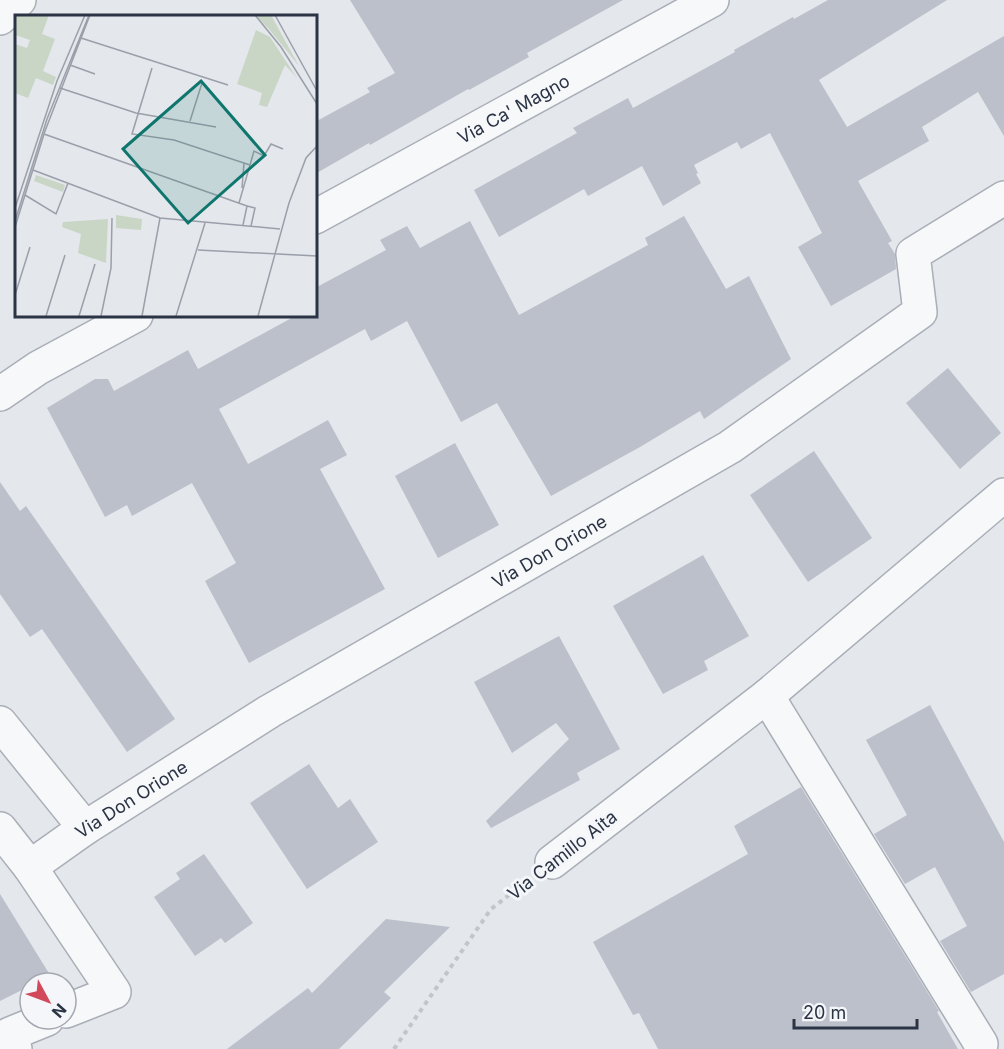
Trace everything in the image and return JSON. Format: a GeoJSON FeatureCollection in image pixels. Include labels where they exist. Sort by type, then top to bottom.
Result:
{"type":"FeatureCollection","features":[{"type":"Feature","properties":{"kind":"street"},"geometry":{"type":"LineString","coordinates":[[0,18],[19,0]]}},
{"type":"Feature","properties":{"kind":"street","name":"Via Ca' Magno"},"geometry":{"type":"LineString","coordinates":[[316,216],[712,0]]}},
{"type":"Feature","properties":{"kind":"street","name":"Via Don Orione"},"geometry":{"type":"LineString","coordinates":[[30,867],[85,828],[270,711],[730,447],[920,312],[913,254],[1004,198]]}},
{"type":"Feature","properties":{"kind":"street"},"geometry":{"type":"LineString","coordinates":[[0,394],[38,368],[134,316]]}},
{"type":"Feature","properties":{"kind":"street","name":"Via Camillo Aita"},"geometry":{"type":"LineString","coordinates":[[552,862],[767,696],[1004,495]]}},
{"type":"Feature","properties":{"kind":"street"},"geometry":{"type":"LineString","coordinates":[[767,696],[981,1044]]}},
{"type":"Feature","properties":{"kind":"street"},"geometry":{"type":"LineString","coordinates":[[0,723],[85,828]]}},
{"type":"Feature","properties":{"kind":"street"},"geometry":{"type":"LineString","coordinates":[[0,829],[30,867],[114,992],[78,1006]]}},
{"type":"Feature","properties":{"kind":"street"},"geometry":{"type":"LineString","coordinates":[[15,1049],[10,1034],[18,1031]]}},
{"type":"Feature","properties":{"kind":"path","name":"Via Camillo Aita"},"geometry":{"type":"LineString","coordinates":[[394,1049],[491,909],[552,862]]}},
{"type":"Feature","properties":{"kind":"building"},"geometry":{"type":"Polygon","coordinates":[[[350,0],[623,0],[527,53],[529,57],[316,173],[316,121],[370,92],[367,88],[395,73],[350,0]]]}},
{"type":"Feature","properties":{"kind":"building"},"geometry":{"type":"Polygon","coordinates":[[[828,0],[947,0],[819,80],[847,127],[1004,36],[1004,136],[978,92],[922,127],[929,141],[858,181],[892,241],[888,243],[895,254],[896,269],[831,306],[798,247],[822,233],[770,133],[741,149],[737,142],[694,165],[701,183],[663,206],[642,166],[588,196],[584,189],[499,237],[474,190],[577,133],[573,128],[628,98],[633,108],[793,17],[794,19],[828,0]]]}},
{"type":"Feature","properties":{"kind":"building"},"geometry":{"type":"Polygon","coordinates":[[[684,216],[726,289],[749,276],[791,359],[704,419],[700,411],[551,496],[497,403],[461,422],[407,321],[371,341],[365,329],[219,409],[248,464],[328,420],[347,455],[320,469],[385,589],[249,663],[205,581],[236,563],[192,483],[132,516],[127,505],[105,517],[47,408],[95,379],[108,379],[114,391],[188,350],[198,369],[295,316],[316,316],[316,287],[386,250],[380,240],[407,226],[420,248],[470,221],[519,315],[648,245],[645,238],[684,216]]]}},
{"type":"Feature","properties":{"kind":"building"},"geometry":{"type":"Polygon","coordinates":[[[948,368],[1001,433],[960,469],[906,403],[948,368]]]}},
{"type":"Feature","properties":{"kind":"building"},"geometry":{"type":"Polygon","coordinates":[[[455,443],[499,525],[438,558],[395,476],[455,443]]]}},
{"type":"Feature","properties":{"kind":"building"},"geometry":{"type":"Polygon","coordinates":[[[814,451],[872,538],[808,582],[750,495],[814,451]]]}},
{"type":"Feature","properties":{"kind":"building"},"geometry":{"type":"Polygon","coordinates":[[[0,482],[20,511],[26,506],[175,719],[127,752],[42,629],[30,637],[0,594],[0,482]]]}},
{"type":"Feature","properties":{"kind":"building"},"geometry":{"type":"Polygon","coordinates":[[[703,555],[749,636],[704,661],[708,670],[663,694],[613,606],[703,555]]]}},
{"type":"Feature","properties":{"kind":"building"},"geometry":{"type":"Polygon","coordinates":[[[559,636],[620,749],[577,773],[580,780],[491,828],[486,821],[569,739],[556,723],[512,753],[474,682],[559,636]]]}},
{"type":"Feature","properties":{"kind":"building"},"geometry":{"type":"Polygon","coordinates":[[[930,705],[1004,842],[1004,974],[971,992],[940,941],[967,926],[935,867],[905,884],[874,834],[907,815],[866,740],[930,705]]]}},
{"type":"Feature","properties":{"kind":"building"},"geometry":{"type":"Polygon","coordinates":[[[309,764],[338,808],[350,799],[378,842],[307,889],[250,803],[309,764]]]}},
{"type":"Feature","properties":{"kind":"building"},"geometry":{"type":"Polygon","coordinates":[[[801,787],[939,1011],[937,1012],[958,1049],[658,1049],[639,1013],[633,1015],[593,942],[748,854],[734,826],[801,787]]]}},
{"type":"Feature","properties":{"kind":"building"},"geometry":{"type":"Polygon","coordinates":[[[204,854],[253,923],[225,943],[221,938],[195,956],[154,897],[180,879],[176,873],[204,854]]]}},
{"type":"Feature","properties":{"kind":"building"},"geometry":{"type":"Polygon","coordinates":[[[0,894],[48,971],[18,971],[18,992],[0,1001],[0,894]]]}},
{"type":"Feature","properties":{"kind":"building"},"geometry":{"type":"Polygon","coordinates":[[[386,919],[450,927],[384,992],[391,998],[339,1049],[227,1049],[308,988],[312,993],[386,919]]]}}]}
